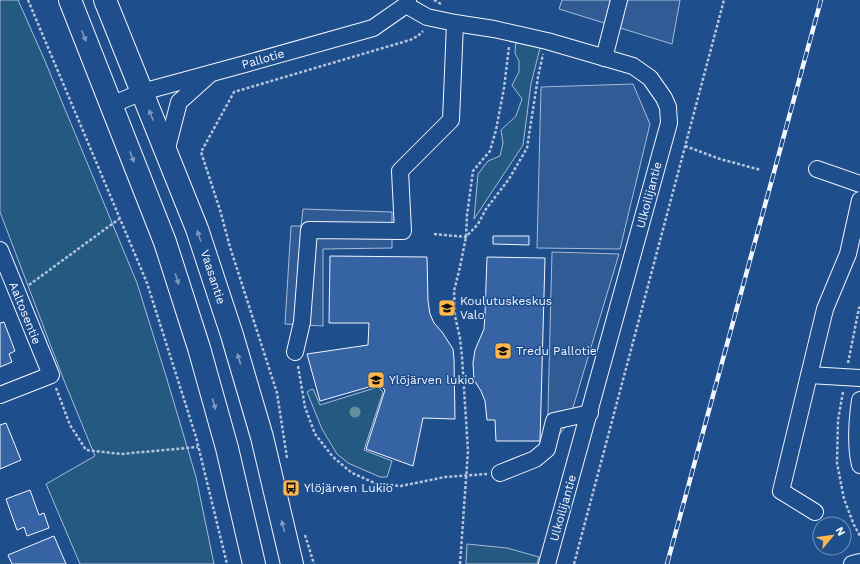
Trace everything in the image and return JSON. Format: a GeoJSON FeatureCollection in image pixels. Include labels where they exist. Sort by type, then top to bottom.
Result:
{"type":"FeatureCollection","features":[{"type":"Feature","properties":{"kind":"highway"},"geometry":{"type":"LineString","coordinates":[[70,0],[165,242],[199,348],[226,448],[254,564]]}},
{"type":"Feature","properties":{"kind":"highway","name":"Vaasantie"},"geometry":{"type":"LineString","coordinates":[[105,0],[197,229],[232,336],[262,437],[292,564]]}},
{"type":"Feature","properties":{"kind":"street"},"geometry":{"type":"LineString","coordinates":[[604,58],[619,0]]}},
{"type":"Feature","properties":{"kind":"street","name":"Pallotie"},"geometry":{"type":"LineString","coordinates":[[111,105],[142,92],[373,28],[407,3]]}},
{"type":"Feature","properties":{"kind":"street","name":"Ulkoilijantie"},"geometry":{"type":"LineString","coordinates":[[407,3],[427,17],[494,29],[547,41],[633,66],[650,78],[664,98],[668,107],[669,122],[548,564]]}},
{"type":"Feature","properties":{"kind":"street"},"geometry":{"type":"LineString","coordinates":[[295,352],[302,322],[309,230],[403,232],[400,171],[451,120],[455,23]]}},
{"type":"Feature","properties":{"kind":"street"},"geometry":{"type":"LineString","coordinates":[[166,152],[178,102],[212,73]]}},
{"type":"Feature","properties":{"kind":"street"},"geometry":{"type":"LineString","coordinates":[[817,169],[860,184]]}},
{"type":"Feature","properties":{"kind":"street"},"geometry":{"type":"LineString","coordinates":[[816,512],[781,492],[825,309],[854,256],[860,200]]}},
{"type":"Feature","properties":{"kind":"street","name":"Aaltosentie"},"geometry":{"type":"LineString","coordinates":[[0,250],[51,375]]}},
{"type":"Feature","properties":{"kind":"street"},"geometry":{"type":"LineString","coordinates":[[0,395],[51,375]]}},
{"type":"Feature","properties":{"kind":"street"},"geometry":{"type":"LineString","coordinates":[[809,375],[860,378]]}},
{"type":"Feature","properties":{"kind":"street"},"geometry":{"type":"LineString","coordinates":[[860,400],[857,422],[858,458],[860,465]]}},
{"type":"Feature","properties":{"kind":"street"},"geometry":{"type":"LineString","coordinates":[[500,473],[535,459],[547,449],[554,421],[590,413]]}},
{"type":"Feature","properties":{"kind":"street"},"geometry":{"type":"LineString","coordinates":[[852,564],[860,562]]}},
{"type":"Feature","properties":{"kind":"path"},"geometry":{"type":"LineString","coordinates":[[28,0],[147,284],[196,437],[228,564]]}},
{"type":"Feature","properties":{"kind":"path"},"geometry":{"type":"LineString","coordinates":[[574,564],[724,0]]}},
{"type":"Feature","properties":{"kind":"path"},"geometry":{"type":"LineString","coordinates":[[460,564],[468,451],[460,338],[455,316],[454,291],[466,237],[467,215],[473,171],[490,151],[496,130],[504,88],[510,33]]}},
{"type":"Feature","properties":{"kind":"path"},"geometry":{"type":"LineString","coordinates":[[466,237],[478,224],[486,209],[509,180],[528,148],[538,77],[547,41]]}},
{"type":"Feature","properties":{"kind":"path"},"geometry":{"type":"LineString","coordinates":[[288,464],[277,393],[232,255],[220,210],[201,152],[234,92],[390,47]]}},
{"type":"Feature","properties":{"kind":"path"},"geometry":{"type":"LineString","coordinates":[[685,146],[720,159],[761,170]]}},
{"type":"Feature","properties":{"kind":"path"},"geometry":{"type":"LineString","coordinates":[[17,294],[119,219]]}},
{"type":"Feature","properties":{"kind":"path"},"geometry":{"type":"LineString","coordinates":[[434,234],[466,237]]}},
{"type":"Feature","properties":{"kind":"path"},"geometry":{"type":"LineString","coordinates":[[295,352],[305,407],[315,434],[333,457],[352,473],[377,484],[401,486],[445,477],[500,473]]}},
{"type":"Feature","properties":{"kind":"path"},"geometry":{"type":"LineString","coordinates":[[51,375],[70,425],[86,450],[121,454],[198,447]]}},
{"type":"Feature","properties":{"kind":"path"},"geometry":{"type":"LineString","coordinates":[[305,534],[314,564]]}},
{"type":"Feature","properties":{"kind":"shaded area"},"geometry":{"type":"Polygon","coordinates":[[[0,0],[18,0],[45,61],[137,283],[196,477],[214,564],[80,564],[46,484],[95,456],[63,378],[0,212],[0,0]]]}},
{"type":"Feature","properties":{"kind":"shaded area"},"geometry":{"type":"Polygon","coordinates":[[[562,0],[680,0],[672,44],[559,9],[562,0]]]}},
{"type":"Feature","properties":{"kind":"shaded area"},"geometry":{"type":"Polygon","coordinates":[[[516,38],[541,44],[531,84],[523,145],[474,219],[478,174],[488,161],[500,156],[503,143],[501,130],[516,116],[522,99],[512,85],[519,72],[519,61],[515,53],[516,38]]]}},
{"type":"Feature","properties":{"kind":"shaded area"},"geometry":{"type":"Polygon","coordinates":[[[633,84],[650,124],[620,249],[537,248],[541,87],[633,84]]]}},
{"type":"Feature","properties":{"kind":"shaded area"},"geometry":{"type":"Polygon","coordinates":[[[303,209],[392,212],[392,248],[323,249],[323,326],[285,324],[291,226],[301,226],[303,209]]]}},
{"type":"Feature","properties":{"kind":"shaded area"},"geometry":{"type":"Polygon","coordinates":[[[552,252],[619,254],[568,424],[547,449],[552,252]]]}},
{"type":"Feature","properties":{"kind":"shaded area"},"geometry":{"type":"Polygon","coordinates":[[[378,387],[383,392],[364,450],[392,461],[387,477],[380,477],[348,463],[337,454],[322,429],[307,392],[313,389],[320,405],[378,387]]]}},
{"type":"Feature","properties":{"kind":"shaded area"},"geometry":{"type":"Polygon","coordinates":[[[467,544],[507,548],[539,557],[537,564],[466,564],[467,544]]]}},
{"type":"Feature","properties":{"kind":"building"},"geometry":{"type":"Polygon","coordinates":[[[493,236],[529,236],[529,245],[493,244],[493,236]]]}},
{"type":"Feature","properties":{"kind":"building"},"geometry":{"type":"Polygon","coordinates":[[[330,256],[427,257],[428,301],[430,314],[434,323],[453,349],[455,419],[423,418],[413,466],[366,449],[385,390],[379,384],[320,401],[307,354],[368,345],[369,323],[329,323],[330,256]]]}},
{"type":"Feature","properties":{"kind":"building"},"geometry":{"type":"Polygon","coordinates":[[[487,257],[545,258],[540,441],[496,441],[495,420],[487,420],[485,401],[474,380],[473,363],[475,350],[484,329],[487,257]]]}},
{"type":"Feature","properties":{"kind":"building"},"geometry":{"type":"Polygon","coordinates":[[[4,322],[15,351],[9,354],[12,362],[0,367],[0,323],[4,322]]]}},
{"type":"Feature","properties":{"kind":"building"},"geometry":{"type":"Polygon","coordinates":[[[6,423],[21,460],[0,469],[0,425],[6,423]]]}},
{"type":"Feature","properties":{"kind":"building"},"geometry":{"type":"Polygon","coordinates":[[[30,490],[39,515],[44,513],[49,528],[27,536],[24,527],[17,530],[6,499],[30,490]]]}},
{"type":"Feature","properties":{"kind":"building"},"geometry":{"type":"Polygon","coordinates":[[[54,536],[66,564],[12,564],[8,555],[54,536]]]}},
{"type":"Feature","properties":{"kind":"railway"},"geometry":{"type":"LineString","coordinates":[[667,564],[821,0]]}},
{"type":"Feature","properties":{"kind":"place","name":"Koulutuskeskus Valo"},"geometry":{"type":"Point","coordinates":[447,308]}},
{"type":"Feature","properties":{"kind":"place","name":"Tredu Pallotie"},"geometry":{"type":"Point","coordinates":[503,351]}},
{"type":"Feature","properties":{"kind":"place","name":"Ylöjärven lukio"},"geometry":{"type":"Point","coordinates":[376,380]}},
{"type":"Feature","properties":{"kind":"place","name":"Ylöjärven Lukio"},"geometry":{"type":"Point","coordinates":[291,488]}}]}
